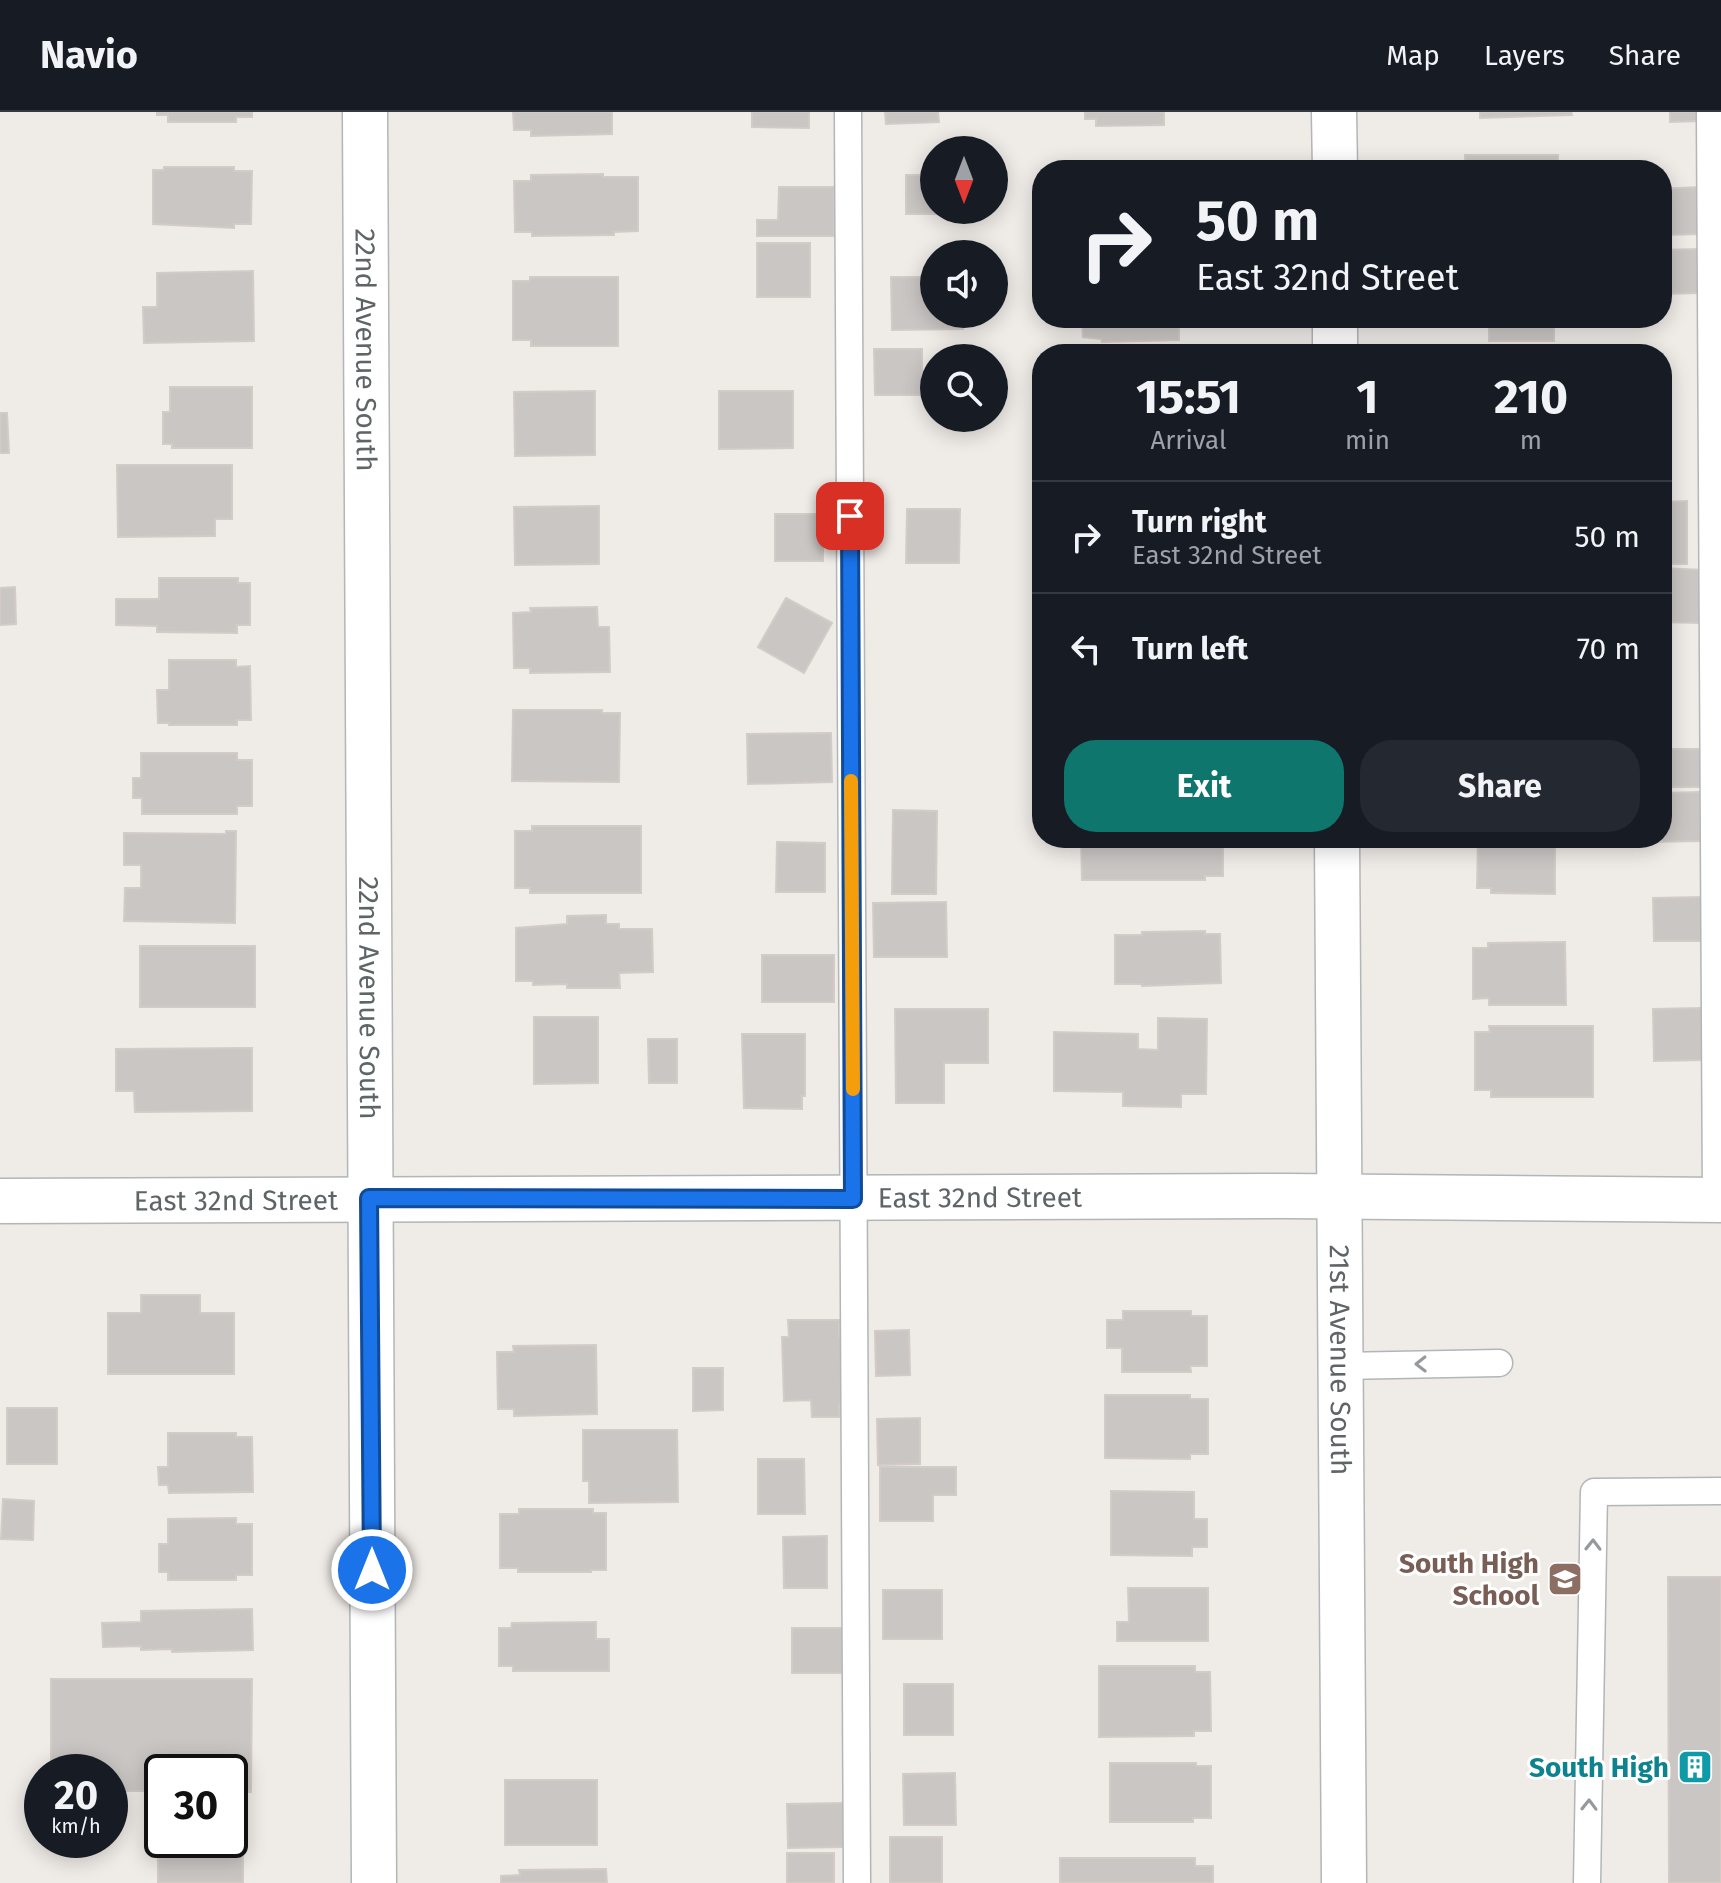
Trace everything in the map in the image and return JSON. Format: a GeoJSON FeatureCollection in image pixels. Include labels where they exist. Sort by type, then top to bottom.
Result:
{"type":"FeatureCollection","features":[{"type":"Feature","properties":{"kind":"street","name":"22nd Avenue South"},"geometry":{"type":"LineString","coordinates":[[365,112],[374,1883]]}},
{"type":"Feature","properties":{"kind":"street"},"geometry":{"type":"LineString","coordinates":[[1334,112],[1335,160]]}},
{"type":"Feature","properties":{"kind":"street","name":"21st Avenue South"},"geometry":{"type":"LineString","coordinates":[[1337,848],[1344,1883]]}},
{"type":"Feature","properties":{"kind":"street","name":"East 32nd Street"},"geometry":{"type":"LineString","coordinates":[[0,1201],[1338,1196],[1718,1200]]}},
{"type":"Feature","properties":{"kind":"lane"},"geometry":{"type":"LineString","coordinates":[[848,112],[857,1883]]}},
{"type":"Feature","properties":{"kind":"lane"},"geometry":{"type":"LineString","coordinates":[[1710,112],[1718,1200]]}},
{"type":"Feature","properties":{"kind":"lane"},"geometry":{"type":"LineString","coordinates":[[1341,1366],[1499,1363]]}},
{"type":"Feature","properties":{"kind":"lane"},"geometry":{"type":"LineString","coordinates":[[1587,1883],[1594,1492],[1721,1491]]}},
{"type":"Feature","properties":{"kind":"building"},"geometry":{"type":"Polygon","coordinates":[[[157,112],[252,112],[252,117],[236,117],[236,122],[168,122],[168,115],[157,115],[157,112]]]}},
{"type":"Feature","properties":{"kind":"building"},"geometry":{"type":"Polygon","coordinates":[[[513,112],[612,112],[612,134],[531,136],[531,130],[514,130],[513,112]]]}},
{"type":"Feature","properties":{"kind":"building"},"geometry":{"type":"Polygon","coordinates":[[[752,112],[809,112],[809,128],[752,127],[752,112]]]}},
{"type":"Feature","properties":{"kind":"building"},"geometry":{"type":"Polygon","coordinates":[[[885,112],[938,112],[939,122],[886,124],[885,112]]]}},
{"type":"Feature","properties":{"kind":"building"},"geometry":{"type":"Polygon","coordinates":[[[1085,112],[1164,112],[1164,125],[1096,126],[1096,119],[1085,119],[1085,112]]]}},
{"type":"Feature","properties":{"kind":"building"},"geometry":{"type":"Polygon","coordinates":[[[1480,112],[1571,112],[1572,115],[1480,118],[1480,112]]]}},
{"type":"Feature","properties":{"kind":"building"},"geometry":{"type":"Polygon","coordinates":[[[1670,112],[1700,112],[1700,121],[1670,122],[1670,112]]]}},
{"type":"Feature","properties":{"kind":"building"},"geometry":{"type":"Polygon","coordinates":[[[1465,155],[1558,155],[1558,160],[1465,160],[1465,155]]]}},
{"type":"Feature","properties":{"kind":"building"},"geometry":{"type":"Polygon","coordinates":[[[164,167],[234,167],[234,171],[252,171],[251,224],[234,224],[234,228],[153,224],[153,170],[164,170],[164,167]]]}},
{"type":"Feature","properties":{"kind":"building"},"geometry":{"type":"Polygon","coordinates":[[[603,174],[603,177],[638,177],[638,231],[614,232],[614,235],[532,236],[532,232],[515,232],[514,181],[531,181],[531,175],[603,174]]]}},
{"type":"Feature","properties":{"kind":"building"},"geometry":{"type":"Polygon","coordinates":[[[906,175],[920,175],[920,214],[906,214],[906,175]]]}},
{"type":"Feature","properties":{"kind":"building"},"geometry":{"type":"Polygon","coordinates":[[[779,187],[834,187],[834,236],[757,236],[757,220],[778,220],[779,187]]]}},
{"type":"Feature","properties":{"kind":"building"},"geometry":{"type":"Polygon","coordinates":[[[1699,187],[1700,234],[1672,235],[1672,188],[1699,187]]]}},
{"type":"Feature","properties":{"kind":"building"},"geometry":{"type":"Polygon","coordinates":[[[757,243],[810,243],[810,297],[757,297],[757,243]]]}},
{"type":"Feature","properties":{"kind":"building"},"geometry":{"type":"Polygon","coordinates":[[[1698,249],[1699,293],[1672,294],[1672,250],[1698,249]]]}},
{"type":"Feature","properties":{"kind":"building"},"geometry":{"type":"Polygon","coordinates":[[[253,271],[254,341],[144,343],[143,307],[157,307],[157,273],[253,271]]]}},
{"type":"Feature","properties":{"kind":"building"},"geometry":{"type":"Polygon","coordinates":[[[530,277],[618,277],[618,346],[531,346],[531,340],[513,340],[513,281],[530,281],[530,277]]]}},
{"type":"Feature","properties":{"kind":"building"},"geometry":{"type":"Polygon","coordinates":[[[891,277],[920,277],[920,328],[963,328],[963,329],[892,330],[891,277]]]}},
{"type":"Feature","properties":{"kind":"building"},"geometry":{"type":"Polygon","coordinates":[[[1082,328],[1179,328],[1179,340],[1102,342],[1101,339],[1083,337],[1082,328]]]}},
{"type":"Feature","properties":{"kind":"building"},"geometry":{"type":"Polygon","coordinates":[[[1489,328],[1554,328],[1554,341],[1489,341],[1489,328]]]}},
{"type":"Feature","properties":{"kind":"building"},"geometry":{"type":"Polygon","coordinates":[[[874,349],[920,349],[920,395],[875,395],[874,349]]]}},
{"type":"Feature","properties":{"kind":"building"},"geometry":{"type":"Polygon","coordinates":[[[170,387],[252,387],[252,448],[172,448],[172,444],[163,444],[163,412],[170,412],[170,387]]]}},
{"type":"Feature","properties":{"kind":"building"},"geometry":{"type":"Polygon","coordinates":[[[595,391],[595,455],[515,456],[514,392],[595,391]]]}},
{"type":"Feature","properties":{"kind":"building"},"geometry":{"type":"Polygon","coordinates":[[[719,391],[793,391],[793,448],[719,449],[719,391]]]}},
{"type":"Feature","properties":{"kind":"building"},"geometry":{"type":"Polygon","coordinates":[[[0,413],[7,413],[9,453],[0,453],[0,413]]]}},
{"type":"Feature","properties":{"kind":"building"},"geometry":{"type":"Polygon","coordinates":[[[117,465],[232,465],[232,519],[215,519],[215,536],[118,537],[117,465]]]}},
{"type":"Feature","properties":{"kind":"building"},"geometry":{"type":"Polygon","coordinates":[[[1687,501],[1687,564],[1672,564],[1672,502],[1687,501]]]}},
{"type":"Feature","properties":{"kind":"building"},"geometry":{"type":"Polygon","coordinates":[[[599,506],[599,564],[515,565],[514,507],[599,506]]]}},
{"type":"Feature","properties":{"kind":"building"},"geometry":{"type":"Polygon","coordinates":[[[907,509],[960,509],[959,563],[906,563],[907,509]]]}},
{"type":"Feature","properties":{"kind":"building"},"geometry":{"type":"Polygon","coordinates":[[[775,514],[823,514],[823,561],[775,561],[775,514]]]}},
{"type":"Feature","properties":{"kind":"building"},"geometry":{"type":"Polygon","coordinates":[[[1672,568],[1702,570],[1700,623],[1672,622],[1672,568]]]}},
{"type":"Feature","properties":{"kind":"building"},"geometry":{"type":"Polygon","coordinates":[[[159,578],[238,578],[238,583],[250,583],[250,625],[237,625],[237,633],[157,632],[157,626],[116,625],[116,599],[159,599],[159,578]]]}},
{"type":"Feature","properties":{"kind":"building"},"geometry":{"type":"Polygon","coordinates":[[[15,587],[16,624],[0,625],[0,588],[15,587]]]}},
{"type":"Feature","properties":{"kind":"building"},"geometry":{"type":"Polygon","coordinates":[[[786,598],[832,623],[804,673],[758,647],[786,598]]]}},
{"type":"Feature","properties":{"kind":"building"},"geometry":{"type":"Polygon","coordinates":[[[597,607],[598,627],[609,627],[610,672],[530,673],[530,668],[514,668],[513,613],[531,612],[530,608],[597,607]]]}},
{"type":"Feature","properties":{"kind":"building"},"geometry":{"type":"Polygon","coordinates":[[[169,660],[236,660],[236,667],[250,666],[251,720],[237,720],[237,725],[158,723],[157,690],[169,690],[169,660]]]}},
{"type":"Feature","properties":{"kind":"building"},"geometry":{"type":"Polygon","coordinates":[[[513,710],[602,710],[602,713],[620,713],[619,782],[512,781],[513,710]]]}},
{"type":"Feature","properties":{"kind":"building"},"geometry":{"type":"Polygon","coordinates":[[[831,733],[832,782],[748,784],[747,734],[831,733]]]}},
{"type":"Feature","properties":{"kind":"building"},"geometry":{"type":"Polygon","coordinates":[[[1672,749],[1706,749],[1706,787],[1672,787],[1672,749]]]}},
{"type":"Feature","properties":{"kind":"building"},"geometry":{"type":"Polygon","coordinates":[[[141,753],[237,753],[237,760],[252,760],[252,806],[237,806],[237,814],[142,814],[142,798],[133,798],[133,778],[141,778],[141,753]]]}},
{"type":"Feature","properties":{"kind":"building"},"geometry":{"type":"Polygon","coordinates":[[[1700,792],[1700,841],[1672,842],[1672,793],[1700,792]]]}},
{"type":"Feature","properties":{"kind":"building"},"geometry":{"type":"Polygon","coordinates":[[[893,810],[937,811],[936,894],[892,894],[893,810]]]}},
{"type":"Feature","properties":{"kind":"building"},"geometry":{"type":"Polygon","coordinates":[[[532,826],[641,826],[641,893],[530,893],[530,888],[515,888],[515,831],[532,831],[532,826]]]}},
{"type":"Feature","properties":{"kind":"building"},"geometry":{"type":"Polygon","coordinates":[[[226,831],[236,831],[235,923],[124,921],[125,888],[141,888],[141,865],[124,865],[124,833],[226,834],[226,831]]]}},
{"type":"Feature","properties":{"kind":"building"},"geometry":{"type":"Polygon","coordinates":[[[777,842],[825,843],[825,892],[776,892],[777,842]]]}},
{"type":"Feature","properties":{"kind":"building"},"geometry":{"type":"Polygon","coordinates":[[[1081,848],[1223,848],[1223,876],[1205,876],[1205,880],[1082,880],[1081,848]]]}},
{"type":"Feature","properties":{"kind":"building"},"geometry":{"type":"Polygon","coordinates":[[[1478,848],[1555,848],[1555,894],[1491,893],[1491,888],[1477,888],[1478,848]]]}},
{"type":"Feature","properties":{"kind":"building"},"geometry":{"type":"Polygon","coordinates":[[[1702,897],[1703,941],[1654,941],[1653,898],[1702,897]]]}},
{"type":"Feature","properties":{"kind":"building"},"geometry":{"type":"Polygon","coordinates":[[[946,902],[947,957],[874,957],[873,903],[946,902]]]}},
{"type":"Feature","properties":{"kind":"building"},"geometry":{"type":"Polygon","coordinates":[[[606,915],[606,924],[619,924],[619,929],[652,929],[653,972],[619,973],[620,988],[567,988],[567,984],[533,985],[533,981],[516,981],[516,928],[567,924],[567,916],[606,915]]]}},
{"type":"Feature","properties":{"kind":"building"},"geometry":{"type":"Polygon","coordinates":[[[1205,931],[1205,934],[1220,934],[1221,983],[1115,984],[1115,935],[1205,931]]]}},
{"type":"Feature","properties":{"kind":"building"},"geometry":{"type":"Polygon","coordinates":[[[1565,942],[1566,1005],[1489,1005],[1489,998],[1473,999],[1473,948],[1488,948],[1488,943],[1565,942]]]}},
{"type":"Feature","properties":{"kind":"building"},"geometry":{"type":"Polygon","coordinates":[[[140,946],[255,946],[255,1007],[140,1007],[140,946]]]}},
{"type":"Feature","properties":{"kind":"building"},"geometry":{"type":"Polygon","coordinates":[[[762,955],[834,955],[834,1002],[762,1002],[762,955]]]}},
{"type":"Feature","properties":{"kind":"building"},"geometry":{"type":"Polygon","coordinates":[[[1703,1008],[1704,1060],[1654,1061],[1653,1009],[1703,1008]]]}},
{"type":"Feature","properties":{"kind":"building"},"geometry":{"type":"Polygon","coordinates":[[[895,1009],[988,1009],[988,1063],[944,1063],[944,1103],[896,1103],[895,1009]]]}},
{"type":"Feature","properties":{"kind":"building"},"geometry":{"type":"Polygon","coordinates":[[[534,1017],[598,1017],[598,1083],[534,1084],[534,1017]]]}},
{"type":"Feature","properties":{"kind":"building"},"geometry":{"type":"Polygon","coordinates":[[[1158,1018],[1207,1019],[1206,1094],[1181,1094],[1181,1107],[1123,1106],[1123,1092],[1054,1091],[1054,1032],[1138,1034],[1138,1049],[1158,1050],[1158,1018]]]}},
{"type":"Feature","properties":{"kind":"building"},"geometry":{"type":"Polygon","coordinates":[[[1489,1026],[1593,1026],[1593,1097],[1491,1097],[1491,1090],[1475,1090],[1475,1032],[1490,1032],[1489,1026]]]}},
{"type":"Feature","properties":{"kind":"building"},"geometry":{"type":"Polygon","coordinates":[[[742,1034],[805,1034],[805,1096],[802,1096],[802,1109],[744,1108],[742,1034]]]}},
{"type":"Feature","properties":{"kind":"building"},"geometry":{"type":"Polygon","coordinates":[[[648,1039],[677,1039],[677,1083],[649,1083],[648,1039]]]}},
{"type":"Feature","properties":{"kind":"building"},"geometry":{"type":"Polygon","coordinates":[[[252,1048],[252,1111],[135,1112],[134,1091],[116,1091],[116,1049],[252,1048]]]}},
{"type":"Feature","properties":{"kind":"building"},"geometry":{"type":"Polygon","coordinates":[[[141,1295],[200,1295],[200,1313],[234,1313],[234,1374],[108,1374],[108,1313],[141,1313],[141,1295]]]}},
{"type":"Feature","properties":{"kind":"building"},"geometry":{"type":"Polygon","coordinates":[[[1123,1311],[1191,1311],[1191,1316],[1207,1316],[1207,1366],[1190,1366],[1191,1372],[1122,1372],[1122,1348],[1107,1348],[1107,1320],[1123,1320],[1123,1311]]]}},
{"type":"Feature","properties":{"kind":"building"},"geometry":{"type":"Polygon","coordinates":[[[788,1320],[839,1320],[839,1336],[845,1336],[846,1405],[839,1405],[840,1417],[812,1417],[811,1400],[784,1401],[782,1337],[789,1337],[788,1320]]]}},
{"type":"Feature","properties":{"kind":"building"},"geometry":{"type":"Polygon","coordinates":[[[909,1330],[910,1375],[876,1376],[875,1331],[909,1330]]]}},
{"type":"Feature","properties":{"kind":"building"},"geometry":{"type":"Polygon","coordinates":[[[596,1345],[597,1414],[514,1416],[514,1409],[498,1409],[497,1352],[514,1352],[513,1346],[596,1345]]]}},
{"type":"Feature","properties":{"kind":"building"},"geometry":{"type":"Polygon","coordinates":[[[693,1368],[723,1368],[723,1410],[693,1411],[693,1368]]]}},
{"type":"Feature","properties":{"kind":"building"},"geometry":{"type":"Polygon","coordinates":[[[1105,1395],[1190,1395],[1190,1399],[1208,1399],[1208,1454],[1190,1454],[1190,1459],[1105,1458],[1105,1395]]]}},
{"type":"Feature","properties":{"kind":"building"},"geometry":{"type":"Polygon","coordinates":[[[7,1408],[57,1408],[57,1464],[7,1464],[7,1408]]]}},
{"type":"Feature","properties":{"kind":"building"},"geometry":{"type":"Polygon","coordinates":[[[920,1418],[920,1464],[878,1465],[877,1419],[920,1418]]]}},
{"type":"Feature","properties":{"kind":"building"},"geometry":{"type":"Polygon","coordinates":[[[583,1430],[677,1430],[678,1502],[589,1503],[589,1481],[583,1481],[583,1430]]]}},
{"type":"Feature","properties":{"kind":"building"},"geometry":{"type":"Polygon","coordinates":[[[168,1433],[236,1433],[236,1437],[252,1437],[253,1492],[169,1493],[168,1485],[159,1485],[158,1467],[168,1467],[168,1433]]]}},
{"type":"Feature","properties":{"kind":"building"},"geometry":{"type":"Polygon","coordinates":[[[758,1459],[804,1459],[805,1514],[758,1514],[758,1459]]]}},
{"type":"Feature","properties":{"kind":"building"},"geometry":{"type":"Polygon","coordinates":[[[880,1467],[956,1467],[956,1495],[933,1495],[933,1521],[880,1521],[880,1467]]]}},
{"type":"Feature","properties":{"kind":"building"},"geometry":{"type":"Polygon","coordinates":[[[1111,1491],[1194,1492],[1194,1519],[1207,1519],[1207,1547],[1192,1547],[1192,1556],[1111,1555],[1111,1491]]]}},
{"type":"Feature","properties":{"kind":"building"},"geometry":{"type":"Polygon","coordinates":[[[3,1499],[34,1501],[33,1540],[1,1539],[3,1499]]]}},
{"type":"Feature","properties":{"kind":"building"},"geometry":{"type":"Polygon","coordinates":[[[519,1509],[593,1509],[593,1513],[606,1513],[606,1570],[518,1572],[518,1568],[500,1568],[500,1514],[519,1514],[519,1509]]]}},
{"type":"Feature","properties":{"kind":"building"},"geometry":{"type":"Polygon","coordinates":[[[236,1518],[236,1524],[252,1524],[252,1575],[236,1575],[236,1580],[168,1580],[168,1572],[159,1572],[159,1544],[168,1544],[168,1519],[236,1518]]]}},
{"type":"Feature","properties":{"kind":"building"},"geometry":{"type":"Polygon","coordinates":[[[827,1536],[827,1588],[784,1588],[783,1537],[827,1536]]]}},
{"type":"Feature","properties":{"kind":"building","name":"South High"},"geometry":{"type":"Polygon","coordinates":[[[1668,1577],[1721,1577],[1721,1883],[1669,1883],[1668,1577]]]}},
{"type":"Feature","properties":{"kind":"building"},"geometry":{"type":"Polygon","coordinates":[[[1128,1588],[1208,1588],[1208,1641],[1117,1641],[1117,1622],[1129,1622],[1128,1588]]]}},
{"type":"Feature","properties":{"kind":"building"},"geometry":{"type":"Polygon","coordinates":[[[883,1590],[942,1590],[942,1639],[883,1639],[883,1590]]]}},
{"type":"Feature","properties":{"kind":"building"},"geometry":{"type":"Polygon","coordinates":[[[252,1609],[253,1650],[172,1652],[172,1649],[141,1650],[141,1646],[103,1647],[102,1623],[141,1622],[141,1611],[252,1609]]]}},
{"type":"Feature","properties":{"kind":"building"},"geometry":{"type":"Polygon","coordinates":[[[596,1622],[596,1639],[609,1639],[609,1671],[513,1671],[513,1666],[499,1666],[499,1628],[511,1628],[512,1623],[596,1622]]]}},
{"type":"Feature","properties":{"kind":"building"},"geometry":{"type":"Polygon","coordinates":[[[792,1628],[842,1628],[842,1673],[792,1673],[792,1628]]]}},
{"type":"Feature","properties":{"kind":"building"},"geometry":{"type":"Polygon","coordinates":[[[1099,1666],[1195,1666],[1195,1672],[1210,1672],[1211,1731],[1194,1731],[1194,1736],[1099,1737],[1099,1666]]]}},
{"type":"Feature","properties":{"kind":"building"},"geometry":{"type":"Polygon","coordinates":[[[51,1679],[252,1679],[251,1792],[248,1792],[248,1754],[144,1754],[144,1791],[128,1791],[128,1754],[51,1754],[51,1679]]]}},
{"type":"Feature","properties":{"kind":"building"},"geometry":{"type":"Polygon","coordinates":[[[904,1684],[953,1684],[953,1735],[904,1735],[904,1684]]]}},
{"type":"Feature","properties":{"kind":"building"},"geometry":{"type":"Polygon","coordinates":[[[1110,1763],[1196,1763],[1196,1766],[1211,1766],[1211,1818],[1193,1818],[1193,1822],[1110,1822],[1110,1763]]]}},
{"type":"Feature","properties":{"kind":"building"},"geometry":{"type":"Polygon","coordinates":[[[955,1773],[956,1825],[904,1825],[903,1774],[955,1773]]]}},
{"type":"Feature","properties":{"kind":"building"},"geometry":{"type":"Polygon","coordinates":[[[505,1780],[597,1780],[597,1845],[505,1845],[505,1780]]]}},
{"type":"Feature","properties":{"kind":"building"},"geometry":{"type":"Polygon","coordinates":[[[843,1803],[843,1847],[788,1848],[787,1804],[843,1803]]]}},
{"type":"Feature","properties":{"kind":"building"},"geometry":{"type":"Polygon","coordinates":[[[890,1837],[942,1837],[942,1883],[890,1883],[890,1837]]]}},
{"type":"Feature","properties":{"kind":"building"},"geometry":{"type":"Polygon","coordinates":[[[787,1853],[834,1853],[834,1883],[787,1883],[787,1853]]]}},
{"type":"Feature","properties":{"kind":"building"},"geometry":{"type":"Polygon","coordinates":[[[158,1858],[243,1858],[243,1883],[158,1883],[158,1858]]]}},
{"type":"Feature","properties":{"kind":"building"},"geometry":{"type":"Polygon","coordinates":[[[1060,1858],[1195,1858],[1195,1866],[1213,1866],[1213,1883],[1060,1883],[1060,1858]]]}},
{"type":"Feature","properties":{"kind":"building"},"geometry":{"type":"Polygon","coordinates":[[[606,1869],[607,1883],[501,1883],[501,1876],[520,1875],[519,1870],[606,1869]]]}},
{"type":"Feature","properties":{"kind":"slow traffic"},"geometry":{"type":"LineString","coordinates":[[851,781],[853,1089]]}},
{"type":"Feature","properties":{"kind":"place","name":"South High School"},"geometry":{"type":"Point","coordinates":[1565,1579]}},
{"type":"Feature","properties":{"kind":"place","name":"South High"},"geometry":{"type":"Point","coordinates":[1695,1767]}},
{"type":"Feature","properties":{"kind":"route"},"geometry":{"type":"LineString","coordinates":[[372,1570],[369,1198],[853,1199],[850,516]]}}]}
